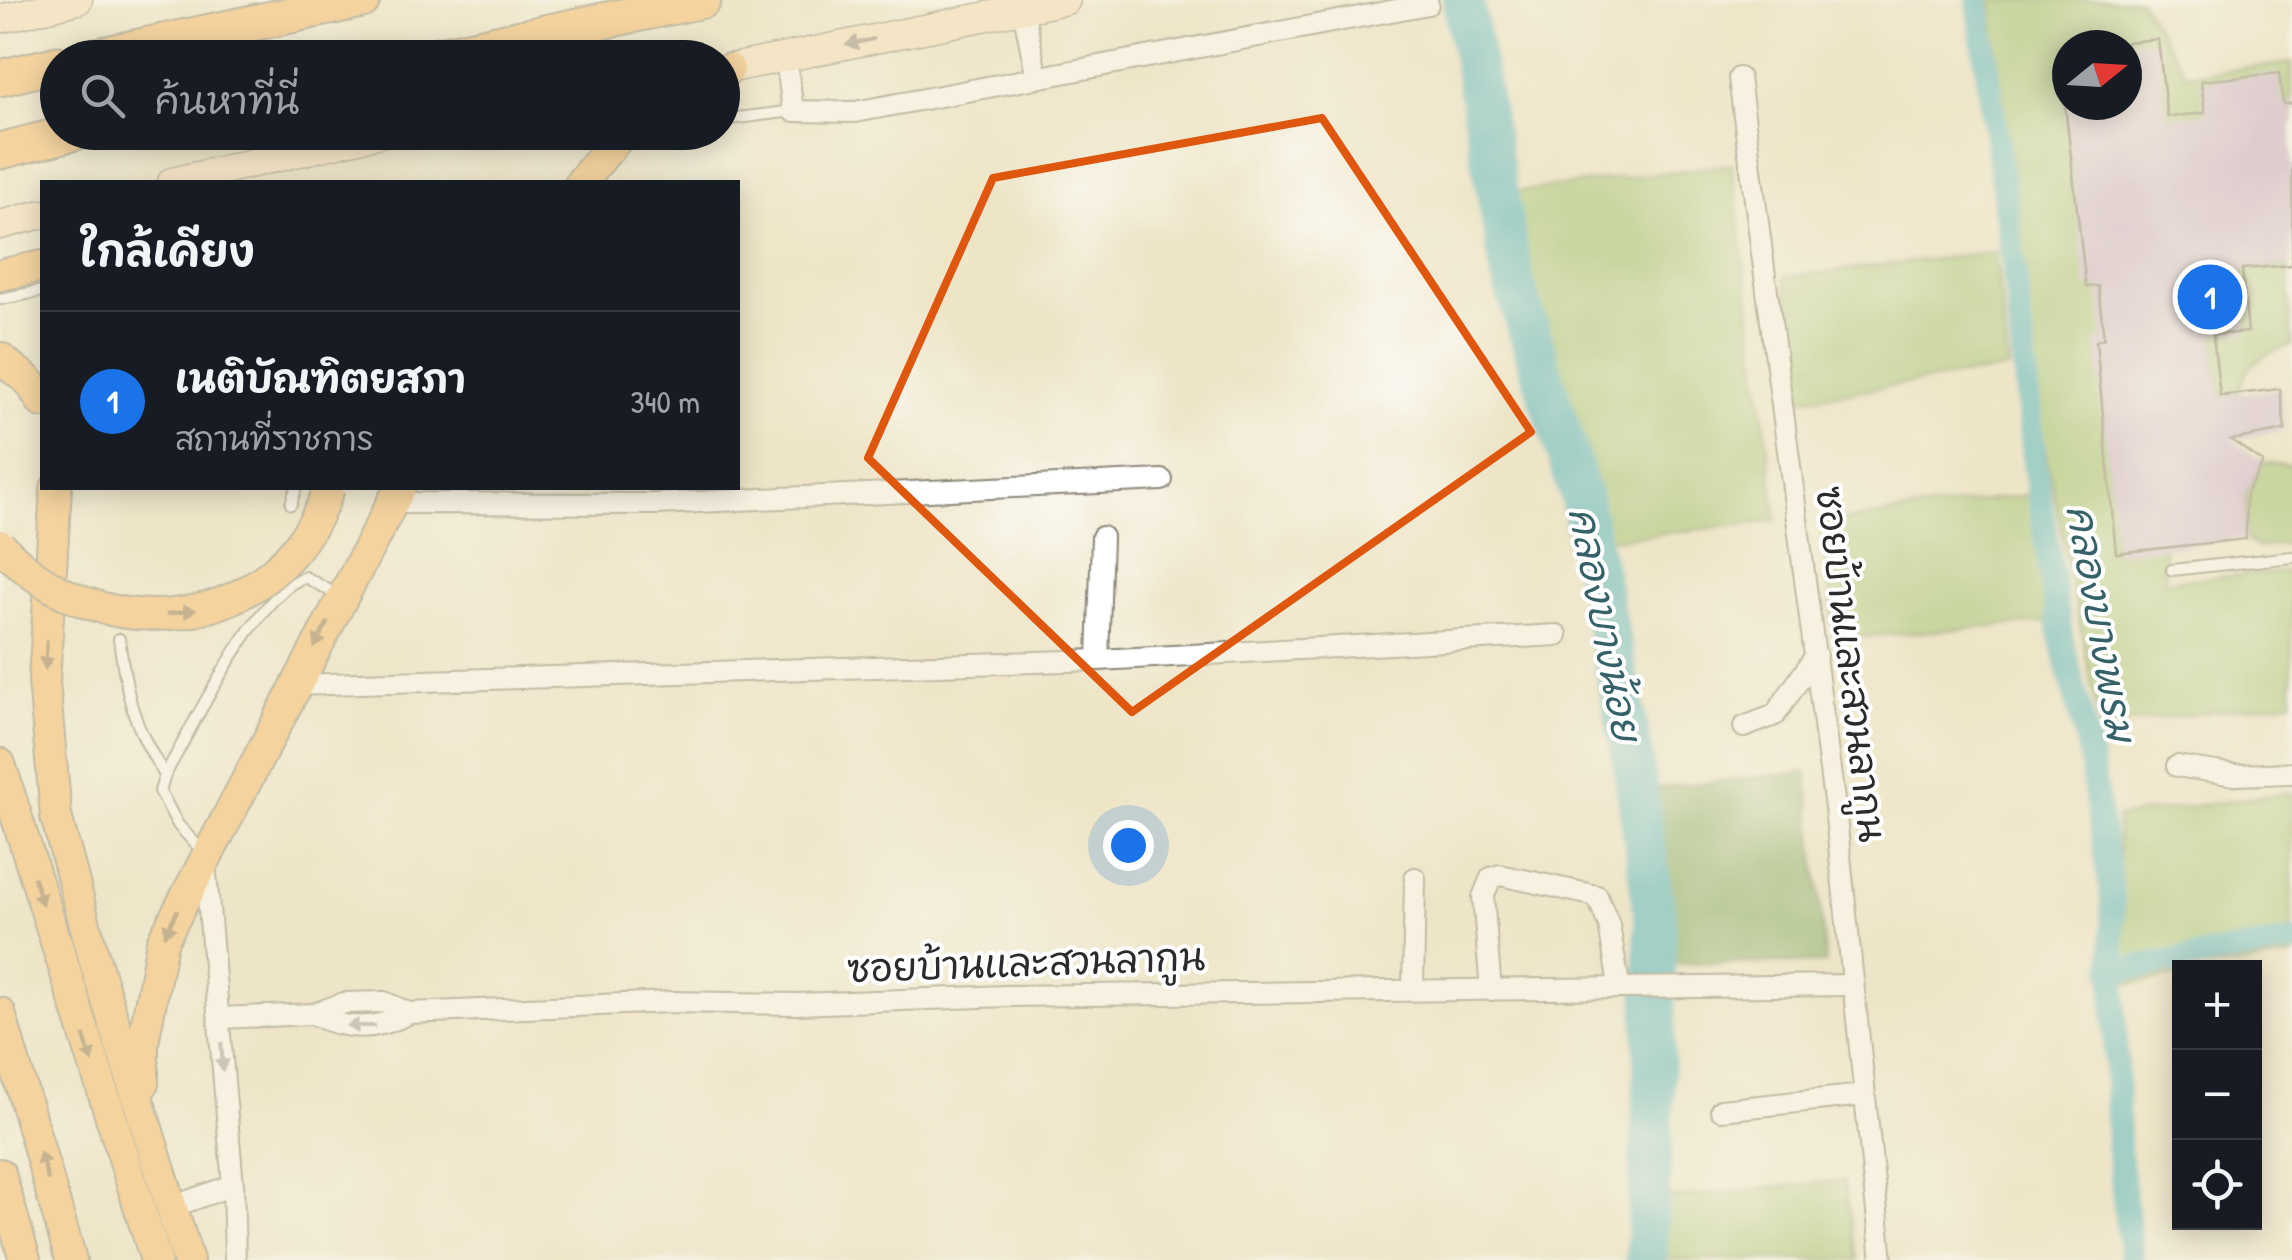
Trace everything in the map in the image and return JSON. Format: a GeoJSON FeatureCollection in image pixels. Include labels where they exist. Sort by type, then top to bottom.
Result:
{"type":"FeatureCollection","features":[{"type":"Feature","properties":{"kind":"highway"},"geometry":{"type":"LineString","coordinates":[[172,40],[362,0]]}},
{"type":"Feature","properties":{"kind":"highway"},"geometry":{"type":"LineString","coordinates":[[511,40],[703,0]]}},
{"type":"Feature","properties":{"kind":"highway"},"geometry":{"type":"LineString","coordinates":[[0,78],[40,68]]}},
{"type":"Feature","properties":{"kind":"highway"},"geometry":{"type":"LineString","coordinates":[[0,151],[40,141]]}},
{"type":"Feature","properties":{"kind":"main road"},"geometry":{"type":"LineString","coordinates":[[0,19],[78,0]]}},
{"type":"Feature","properties":{"kind":"main road"},"geometry":{"type":"LineString","coordinates":[[740,68],[1066,0]]}},
{"type":"Feature","properties":{"kind":"main road"},"geometry":{"type":"LineString","coordinates":[[180,180],[308,150]]}},
{"type":"Feature","properties":{"kind":"main road"},"geometry":{"type":"LineString","coordinates":[[583,180],[608,150]]}},
{"type":"Feature","properties":{"kind":"main road"},"geometry":{"type":"LineString","coordinates":[[0,225],[40,215]]}},
{"type":"Feature","properties":{"kind":"main road"},"geometry":{"type":"LineString","coordinates":[[0,275],[40,286]]}},
{"type":"Feature","properties":{"kind":"main road"},"geometry":{"type":"LineString","coordinates":[[0,358],[30,382],[40,399]]}},
{"type":"Feature","properties":{"kind":"main road"},"geometry":{"type":"LineString","coordinates":[[56,490],[44,682],[56,816],[188,1260]]}},
{"type":"Feature","properties":{"kind":"main road"},"geometry":{"type":"LineString","coordinates":[[0,545],[40,583],[91,608],[118,614],[176,614],[228,600],[267,577],[303,540],[329,490]]}},
{"type":"Feature","properties":{"kind":"main road"},"geometry":{"type":"LineString","coordinates":[[151,1143],[142,1092],[150,991],[162,942],[396,495]]}},
{"type":"Feature","properties":{"kind":"main road"},"geometry":{"type":"LineString","coordinates":[[0,764],[156,1260]]}},
{"type":"Feature","properties":{"kind":"main road"},"geometry":{"type":"LineString","coordinates":[[0,1013],[71,1260]]}},
{"type":"Feature","properties":{"kind":"main road"},"geometry":{"type":"LineString","coordinates":[[1,1182],[25,1260]]}},
{"type":"Feature","properties":{"kind":"street"},"geometry":{"type":"LineString","coordinates":[[786,57],[793,111],[855,112],[1428,4]]}},
{"type":"Feature","properties":{"kind":"street"},"geometry":{"type":"LineString","coordinates":[[1023,9],[1037,78]]}},
{"type":"Feature","properties":{"kind":"street","name":"ซอยบ้านและสวนลากูน"},"geometry":{"type":"LineString","coordinates":[[1739,78],[1816,655],[1882,1260]]}},
{"type":"Feature","properties":{"kind":"street"},"geometry":{"type":"LineString","coordinates":[[396,495],[656,504],[1162,480]]}},
{"type":"Feature","properties":{"kind":"street"},"geometry":{"type":"LineString","coordinates":[[1098,660],[1102,537]]}},
{"type":"Feature","properties":{"kind":"street"},"geometry":{"type":"LineString","coordinates":[[294,686],[1098,660],[1557,635]]}},
{"type":"Feature","properties":{"kind":"street"},"geometry":{"type":"LineString","coordinates":[[1744,727],[1775,715],[1816,655]]}},
{"type":"Feature","properties":{"kind":"street"},"geometry":{"type":"LineString","coordinates":[[2177,766],[2235,774],[2292,773]]}},
{"type":"Feature","properties":{"kind":"street"},"geometry":{"type":"LineString","coordinates":[[205,855],[233,1186],[235,1260]]}},
{"type":"Feature","properties":{"kind":"street"},"geometry":{"type":"LineString","coordinates":[[1491,990],[1483,897],[1486,884],[1500,875],[1597,896],[1609,926],[1620,985]]}},
{"type":"Feature","properties":{"kind":"street"},"geometry":{"type":"LineString","coordinates":[[1413,989],[1414,878]]}},
{"type":"Feature","properties":{"kind":"street","name":"ซอยบ้านและสวนลากูน"},"geometry":{"type":"LineString","coordinates":[[220,1018],[313,1014],[342,1026],[380,1026],[409,1013],[671,1002],[798,1004],[1620,985],[1852,984]]}},
{"type":"Feature","properties":{"kind":"street"},"geometry":{"type":"LineString","coordinates":[[1721,1110],[1864,1096]]}},
{"type":"Feature","properties":{"kind":"street"},"geometry":{"type":"LineString","coordinates":[[172,1208],[233,1186]]}},
{"type":"Feature","properties":{"kind":"lane"},"geometry":{"type":"LineString","coordinates":[[740,118],[793,111]]}},
{"type":"Feature","properties":{"kind":"lane"},"geometry":{"type":"LineString","coordinates":[[0,299],[40,288]]}},
{"type":"Feature","properties":{"kind":"lane"},"geometry":{"type":"LineString","coordinates":[[291,504],[295,490]]}},
{"type":"Feature","properties":{"kind":"lane"},"geometry":{"type":"LineString","coordinates":[[2172,570],[2292,557]]}},
{"type":"Feature","properties":{"kind":"lane"},"geometry":{"type":"LineString","coordinates":[[205,855],[168,808],[160,791],[165,775],[244,637],[280,591],[305,576],[342,597]]}},
{"type":"Feature","properties":{"kind":"lane"},"geometry":{"type":"LineString","coordinates":[[119,639],[131,715],[139,736],[165,775]]}},
{"type":"Feature","properties":{"kind":"highlighted area"},"geometry":{"type":"Polygon","coordinates":[[[1322,118],[1531,432],[1132,712],[868,458],[993,178],[1322,118]]]}},
{"type":"Feature","properties":{"kind":"green space"},"geometry":{"type":"Polygon","coordinates":[[[1991,0],[2140,0],[2186,74],[2292,63],[2292,124],[2147,141],[2165,581],[2292,571],[2292,701],[2100,727],[2042,434],[1991,0]]]}},
{"type":"Feature","properties":{"kind":"green space"},"geometry":{"type":"Polygon","coordinates":[[[1732,164],[1777,521],[1600,540],[1519,271],[1506,193],[1732,164]]]}},
{"type":"Feature","properties":{"kind":"green space"},"geometry":{"type":"Polygon","coordinates":[[[1995,252],[2009,369],[1801,399],[1784,277],[1995,252]]]}},
{"type":"Feature","properties":{"kind":"green space"},"geometry":{"type":"Polygon","coordinates":[[[2288,265],[2292,345],[2257,361],[2246,374],[2238,394],[2220,396],[2213,335],[2242,269],[2288,265]]]}},
{"type":"Feature","properties":{"kind":"green space"},"geometry":{"type":"Polygon","coordinates":[[[2263,462],[2292,466],[2292,543],[2258,548],[2246,539],[2246,494],[2263,462]]]}},
{"type":"Feature","properties":{"kind":"green space"},"geometry":{"type":"Polygon","coordinates":[[[2028,495],[2050,622],[1834,639],[1823,523],[2028,495]]]}},
{"type":"Feature","properties":{"kind":"green space"},"geometry":{"type":"Polygon","coordinates":[[[1807,772],[1826,963],[1675,964],[1661,853],[1645,789],[1807,772]]]}},
{"type":"Feature","properties":{"kind":"green space"},"geometry":{"type":"Polygon","coordinates":[[[2292,792],[2292,957],[2262,962],[2172,960],[2172,977],[2123,985],[2117,817],[2292,792]]]}},
{"type":"Feature","properties":{"kind":"green space"},"geometry":{"type":"Polygon","coordinates":[[[1843,1180],[1858,1260],[1657,1260],[1661,1199],[1843,1180]]]}},
{"type":"Feature","properties":{"kind":"building"},"geometry":{"type":"Polygon","coordinates":[[[2158,39],[2167,117],[2205,113],[2201,81],[2279,73],[2283,104],[2292,103],[2292,265],[2242,269],[2248,332],[2213,335],[2220,396],[2280,389],[2285,430],[2231,440],[2263,462],[2246,494],[2246,539],[2116,553],[2096,341],[2104,338],[2098,286],[2086,287],[2067,120],[2142,120],[2142,41],[2158,39]]]}},
{"type":"Feature","properties":{"kind":"waterway","name":"คลองบางน้อย"},"geometry":{"type":"LineString","coordinates":[[1463,0],[1512,277],[1580,495],[1630,740],[1655,919],[1654,1077],[1646,1260]]}},
{"type":"Feature","properties":{"kind":"waterway","name":"คลองบางพรม"},"geometry":{"type":"LineString","coordinates":[[1978,0],[2014,268],[2035,469],[2061,637],[2088,744],[2112,896],[2118,1148],[2132,1260]]}},
{"type":"Feature","properties":{"kind":"waterway"},"geometry":{"type":"LineString","coordinates":[[2113,971],[2292,942]]}},
{"type":"Feature","properties":{"kind":"place","name":"เนติบัณฑิตยสภา"},"geometry":{"type":"Point","coordinates":[2210,297]}}]}
